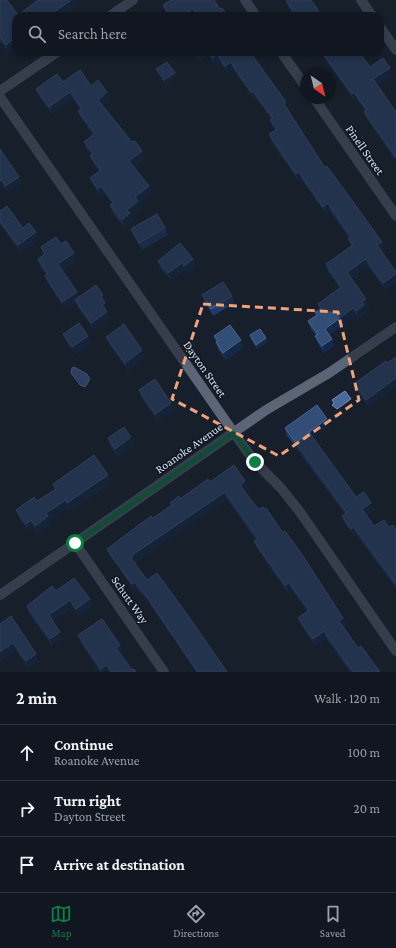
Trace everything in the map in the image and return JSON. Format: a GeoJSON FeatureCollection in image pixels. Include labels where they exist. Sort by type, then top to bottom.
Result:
{"type":"FeatureCollection","features":[{"type":"Feature","properties":{"kind":"street"},"geometry":{"type":"LineString","coordinates":[[116,12],[133,0]]}},
{"type":"Feature","properties":{"kind":"street"},"geometry":{"type":"LineString","coordinates":[[245,0],[253,12]]}},
{"type":"Feature","properties":{"kind":"street"},"geometry":{"type":"LineString","coordinates":[[361,0],[369,12]]}},
{"type":"Feature","properties":{"kind":"street"},"geometry":{"type":"LineString","coordinates":[[384,33],[396,50]]}},
{"type":"Feature","properties":{"kind":"street"},"geometry":{"type":"LineString","coordinates":[[0,91],[51,56]]}},
{"type":"Feature","properties":{"kind":"street"},"geometry":{"type":"LineString","coordinates":[[284,56],[300,79]]}},
{"type":"Feature","properties":{"kind":"street","name":"Dayton Street"},"geometry":{"type":"LineString","coordinates":[[0,96],[234,433],[255,462],[281,488],[300,512],[396,651]]}},
{"type":"Feature","properties":{"kind":"street","name":"Pinell Street"},"geometry":{"type":"LineString","coordinates":[[318,104],[396,216]]}},
{"type":"Feature","properties":{"kind":"street","name":"Roanoke Avenue"},"geometry":{"type":"LineString","coordinates":[[0,595],[266,410],[329,373],[396,327]]}},
{"type":"Feature","properties":{"kind":"street","name":"Schutt Way"},"geometry":{"type":"LineString","coordinates":[[75,543],[164,672]]}},
{"type":"Feature","properties":{"kind":"highlighted area"},"geometry":{"type":"Polygon","coordinates":[[[203,304],[338,312],[359,400],[279,456],[172,399],[203,304]]]}},
{"type":"Feature","properties":{"kind":"water"},"geometry":{"type":"Polygon","coordinates":[[[74,367],[87,374],[90,379],[85,387],[80,385],[71,373],[72,368],[74,367]]]}},
{"type":"Feature","properties":{"kind":"water"},"geometry":{"type":"Polygon","coordinates":[[[345,391],[351,399],[337,409],[332,405],[334,403],[332,400],[345,391]]]}},
{"type":"Feature","properties":{"kind":"building"},"geometry":{"type":"Polygon","coordinates":[[[0,0],[7,0],[16,12],[12,12],[12,40],[6,45],[0,37],[0,0]]]}},
{"type":"Feature","properties":{"kind":"building"},"geometry":{"type":"Polygon","coordinates":[[[38,0],[70,1],[54,12],[22,12],[38,0]]]}},
{"type":"Feature","properties":{"kind":"building"},"geometry":{"type":"Polygon","coordinates":[[[171,0],[214,0],[220,9],[222,8],[225,12],[195,12],[193,9],[188,12],[167,12],[163,5],[171,0]]]}},
{"type":"Feature","properties":{"kind":"building"},"geometry":{"type":"Polygon","coordinates":[[[311,0],[319,12],[294,12],[286,1],[311,0]]]}},
{"type":"Feature","properties":{"kind":"building"},"geometry":{"type":"Polygon","coordinates":[[[218,56],[253,56],[286,102],[284,104],[325,168],[327,166],[382,242],[377,245],[396,272],[396,274],[383,283],[366,259],[347,272],[366,299],[362,302],[364,305],[356,311],[353,308],[325,329],[332,339],[322,346],[315,336],[318,334],[308,321],[317,315],[315,312],[321,308],[318,304],[341,287],[326,264],[353,245],[348,239],[351,237],[328,203],[323,207],[299,172],[296,174],[269,134],[277,129],[270,120],[273,118],[253,91],[251,92],[231,62],[225,66],[218,56]]]}},
{"type":"Feature","properties":{"kind":"building"},"geometry":{"type":"Polygon","coordinates":[[[325,56],[362,56],[370,67],[383,58],[390,68],[373,79],[396,112],[396,116],[394,117],[396,119],[396,157],[364,112],[367,110],[354,92],[352,94],[336,72],[336,68],[333,68],[325,56]]]}},
{"type":"Feature","properties":{"kind":"building"},"geometry":{"type":"Polygon","coordinates":[[[167,62],[175,73],[164,80],[156,69],[167,62]]]}},
{"type":"Feature","properties":{"kind":"building"},"geometry":{"type":"Polygon","coordinates":[[[80,70],[91,86],[98,80],[107,92],[98,100],[132,142],[135,141],[142,151],[129,161],[149,186],[135,197],[138,201],[127,210],[130,213],[122,220],[110,205],[113,202],[101,186],[98,189],[90,178],[101,170],[90,156],[93,153],[84,142],[95,133],[78,111],[82,108],[70,92],[49,107],[36,89],[57,74],[63,82],[80,70]]]}},
{"type":"Feature","properties":{"kind":"building"},"geometry":{"type":"Polygon","coordinates":[[[0,149],[19,177],[5,186],[2,180],[0,181],[0,149]]]}},
{"type":"Feature","properties":{"kind":"building"},"geometry":{"type":"Polygon","coordinates":[[[7,206],[23,228],[29,223],[36,232],[18,245],[0,221],[0,211],[7,206]]]}},
{"type":"Feature","properties":{"kind":"building"},"geometry":{"type":"Polygon","coordinates":[[[157,214],[165,228],[139,243],[131,229],[157,214]]]}},
{"type":"Feature","properties":{"kind":"building"},"geometry":{"type":"Polygon","coordinates":[[[56,237],[61,244],[66,241],[74,253],[58,264],[77,292],[62,302],[45,276],[48,274],[38,259],[45,254],[41,247],[56,237]]]}},
{"type":"Feature","properties":{"kind":"building"},"geometry":{"type":"Polygon","coordinates":[[[180,243],[193,259],[184,266],[182,263],[168,273],[158,261],[180,243]]]}},
{"type":"Feature","properties":{"kind":"building"},"geometry":{"type":"Polygon","coordinates":[[[223,282],[232,296],[211,309],[202,295],[223,282]]]}},
{"type":"Feature","properties":{"kind":"building"},"geometry":{"type":"Polygon","coordinates":[[[96,285],[103,295],[101,297],[105,303],[102,305],[107,312],[91,323],[75,300],[96,285]]]}},
{"type":"Feature","properties":{"kind":"building"},"geometry":{"type":"Polygon","coordinates":[[[79,323],[88,336],[72,347],[63,334],[79,323]]]}},
{"type":"Feature","properties":{"kind":"building"},"geometry":{"type":"Polygon","coordinates":[[[124,324],[142,350],[125,363],[106,337],[124,324]]]}},
{"type":"Feature","properties":{"kind":"building"},"geometry":{"type":"Polygon","coordinates":[[[230,325],[241,340],[223,353],[214,336],[230,325]]]}},
{"type":"Feature","properties":{"kind":"building"},"geometry":{"type":"Polygon","coordinates":[[[260,329],[266,338],[256,345],[250,335],[260,329]]]}},
{"type":"Feature","properties":{"kind":"building"},"geometry":{"type":"Polygon","coordinates":[[[396,357],[396,378],[366,400],[355,383],[386,361],[387,363],[396,357]]]}},
{"type":"Feature","properties":{"kind":"building"},"geometry":{"type":"Polygon","coordinates":[[[155,379],[171,403],[155,414],[139,390],[155,379]]]}},
{"type":"Feature","properties":{"kind":"building"},"geometry":{"type":"Polygon","coordinates":[[[317,405],[327,419],[309,432],[356,497],[364,492],[371,503],[362,509],[374,526],[384,520],[389,527],[393,525],[396,530],[396,584],[354,527],[351,529],[342,516],[347,513],[285,428],[317,405]]]}},
{"type":"Feature","properties":{"kind":"building"},"geometry":{"type":"Polygon","coordinates":[[[124,427],[131,437],[115,449],[108,438],[124,427]]]}},
{"type":"Feature","properties":{"kind":"building"},"geometry":{"type":"Polygon","coordinates":[[[94,455],[108,475],[67,503],[66,500],[46,513],[48,516],[35,526],[31,520],[26,524],[16,510],[34,497],[37,501],[56,489],[53,484],[94,455]]]}},
{"type":"Feature","properties":{"kind":"building"},"geometry":{"type":"Polygon","coordinates":[[[234,465],[245,481],[240,485],[255,505],[259,509],[263,507],[264,509],[266,508],[283,533],[285,531],[343,618],[339,621],[358,648],[361,646],[380,672],[353,672],[324,631],[313,639],[298,618],[309,610],[289,583],[285,585],[254,541],[258,538],[225,492],[134,554],[131,558],[147,580],[157,573],[227,672],[198,672],[145,594],[135,582],[132,584],[107,549],[151,516],[153,518],[172,505],[170,503],[179,496],[180,499],[208,479],[210,482],[234,465]]]}},
{"type":"Feature","properties":{"kind":"building"},"geometry":{"type":"Polygon","coordinates":[[[74,578],[90,599],[76,609],[70,600],[49,615],[60,632],[50,639],[27,606],[52,586],[56,591],[74,578]]]}},
{"type":"Feature","properties":{"kind":"building"},"geometry":{"type":"Polygon","coordinates":[[[11,616],[36,654],[26,661],[13,643],[0,652],[0,624],[11,616]]]}},
{"type":"Feature","properties":{"kind":"building"},"geometry":{"type":"Polygon","coordinates":[[[102,619],[120,645],[116,648],[132,670],[134,669],[136,672],[112,672],[107,665],[101,669],[78,635],[102,619]]]}},
{"type":"Feature","properties":{"kind":"route"},"geometry":{"type":"LineString","coordinates":[[75,543],[234,433],[255,462]]}}]}
